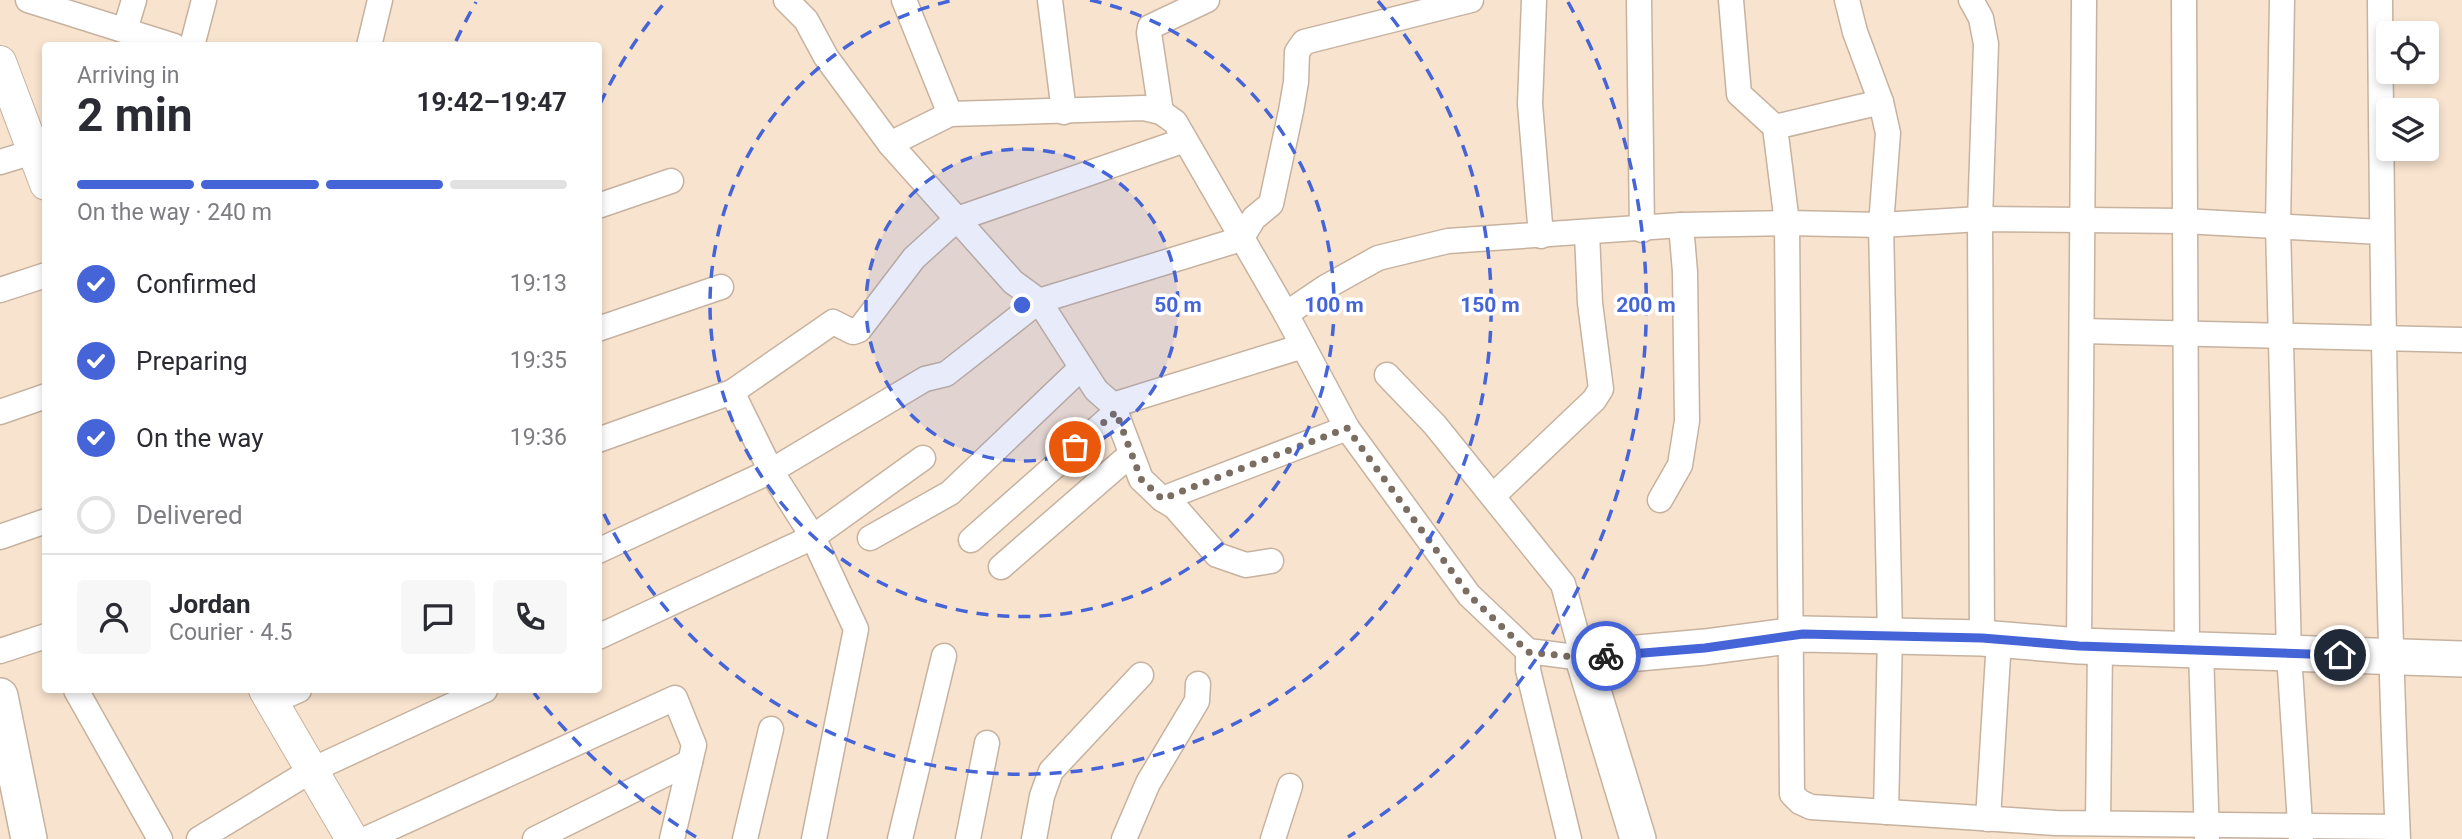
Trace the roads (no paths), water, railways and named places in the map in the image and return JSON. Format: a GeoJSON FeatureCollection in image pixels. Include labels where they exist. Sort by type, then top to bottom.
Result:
{"type":"FeatureCollection","features":[{"type":"Feature","properties":{"kind":"main road"},"geometry":{"type":"LineString","coordinates":[[1638,839],[1583,658],[1705,648],[1803,634],[1890,635],[2090,646],[2462,660]]}},
{"type":"Feature","properties":{"kind":"main road"},"geometry":{"type":"LineString","coordinates":[[2,713],[29,839]]}},
{"type":"Feature","properties":{"kind":"street"},"geometry":{"type":"LineString","coordinates":[[28,0],[64,5],[162,42]]}},
{"type":"Feature","properties":{"kind":"street"},"geometry":{"type":"LineString","coordinates":[[125,30],[134,0]]}},
{"type":"Feature","properties":{"kind":"street"},"geometry":{"type":"LineString","coordinates":[[193,42],[204,0]]}},
{"type":"Feature","properties":{"kind":"street"},"geometry":{"type":"LineString","coordinates":[[370,42],[380,0]]}},
{"type":"Feature","properties":{"kind":"street"},"geometry":{"type":"LineString","coordinates":[[786,0],[806,20],[826,57],[890,144],[1013,282],[1039,301],[1096,390],[1114,408],[1141,479],[1175,507],[1217,555],[1246,565],[1271,561]]}},
{"type":"Feature","properties":{"kind":"street"},"geometry":{"type":"LineString","coordinates":[[904,0],[950,114]]}},
{"type":"Feature","properties":{"kind":"street"},"geometry":{"type":"LineString","coordinates":[[1050,0],[1064,112]]}},
{"type":"Feature","properties":{"kind":"street"},"geometry":{"type":"LineString","coordinates":[[1161,112],[1150,27],[1207,0]]}},
{"type":"Feature","properties":{"kind":"street"},"geometry":{"type":"LineString","coordinates":[[602,549],[771,471],[925,379],[946,374],[1039,301],[1241,239],[1254,218],[1271,204],[1296,82],[1297,52],[1301,45],[1304,42],[1471,0]]}},
{"type":"Feature","properties":{"kind":"street"},"geometry":{"type":"LineString","coordinates":[[1534,0],[1530,104],[1541,236]]}},
{"type":"Feature","properties":{"kind":"street"},"geometry":{"type":"LineString","coordinates":[[1639,0],[1642,230]]}},
{"type":"Feature","properties":{"kind":"street"},"geometry":{"type":"LineString","coordinates":[[1731,0],[1739,94],[1775,127],[1787,223],[1792,794],[1811,807],[1886,812],[1948,827],[1988,818],[2057,831],[2098,823],[2206,832],[2397,833],[2390,657],[2381,232],[2380,0]]}},
{"type":"Feature","properties":{"kind":"street"},"geometry":{"type":"LineString","coordinates":[[1847,0],[1855,32],[1881,102],[1888,133],[1881,225],[1890,635],[1886,812]]}},
{"type":"Feature","properties":{"kind":"street"},"geometry":{"type":"LineString","coordinates":[[1971,0],[1981,18],[1986,44],[1980,219],[1991,639],[1988,818]]}},
{"type":"Feature","properties":{"kind":"street"},"geometry":{"type":"LineString","coordinates":[[2084,0],[2082,331],[2090,646],[2098,823]]}},
{"type":"Feature","properties":{"kind":"street"},"geometry":{"type":"LineString","coordinates":[[2184,0],[2185,334],[2194,650],[2206,832]]}},
{"type":"Feature","properties":{"kind":"street"},"geometry":{"type":"LineString","coordinates":[[2282,0],[2278,226],[2289,654],[2301,832]]}},
{"type":"Feature","properties":{"kind":"street"},"geometry":{"type":"LineString","coordinates":[[0,62],[40,150],[0,162]]}},
{"type":"Feature","properties":{"kind":"street"},"geometry":{"type":"LineString","coordinates":[[1775,127],[1881,102]]}},
{"type":"Feature","properties":{"kind":"street"},"geometry":{"type":"LineString","coordinates":[[890,144],[950,114],[1144,108],[1161,112],[1175,122],[1286,314],[1347,428],[1469,595],[1528,652],[1583,658],[1563,584],[1435,425],[1387,375]]}},
{"type":"Feature","properties":{"kind":"street"},"geometry":{"type":"LineString","coordinates":[[602,438],[732,392],[833,322],[853,332],[859,330],[914,258],[957,219],[1185,140]]}},
{"type":"Feature","properties":{"kind":"street"},"geometry":{"type":"LineString","coordinates":[[602,205],[671,181]]}},
{"type":"Feature","properties":{"kind":"street"},"geometry":{"type":"LineString","coordinates":[[1286,314],[1326,287],[1378,258],[1448,241],[1642,230],[1681,225],[1881,225],[1980,219],[2184,221],[2381,232]]}},
{"type":"Feature","properties":{"kind":"street"},"geometry":{"type":"LineString","coordinates":[[1660,500],[1681,465],[1687,421],[1685,272],[1681,225]]}},
{"type":"Feature","properties":{"kind":"street"},"geometry":{"type":"LineString","coordinates":[[1493,496],[1594,400],[1601,389],[1590,303],[1587,233]]}},
{"type":"Feature","properties":{"kind":"street"},"geometry":{"type":"LineString","coordinates":[[0,290],[42,276]]}},
{"type":"Feature","properties":{"kind":"street"},"geometry":{"type":"LineString","coordinates":[[602,328],[721,287]]}},
{"type":"Feature","properties":{"kind":"street"},"geometry":{"type":"LineString","coordinates":[[2082,331],[2462,340]]}},
{"type":"Feature","properties":{"kind":"street"},"geometry":{"type":"LineString","coordinates":[[971,540],[1114,408],[1303,346]]}},
{"type":"Feature","properties":{"kind":"street"},"geometry":{"type":"LineString","coordinates":[[870,538],[950,493],[1081,368]]}},
{"type":"Feature","properties":{"kind":"street"},"geometry":{"type":"LineString","coordinates":[[732,392],[771,471],[813,537],[856,629],[814,839]]}},
{"type":"Feature","properties":{"kind":"street"},"geometry":{"type":"LineString","coordinates":[[0,412],[42,397]]}},
{"type":"Feature","properties":{"kind":"street"},"geometry":{"type":"LineString","coordinates":[[1162,499],[1347,428]]}},
{"type":"Feature","properties":{"kind":"street"},"geometry":{"type":"LineString","coordinates":[[1001,567],[1131,454]]}},
{"type":"Feature","properties":{"kind":"street"},"geometry":{"type":"LineString","coordinates":[[602,635],[813,537],[923,458]]}},
{"type":"Feature","properties":{"kind":"street"},"geometry":{"type":"LineString","coordinates":[[0,537],[42,523]]}},
{"type":"Feature","properties":{"kind":"street"},"geometry":{"type":"LineString","coordinates":[[0,651],[42,637]]}},
{"type":"Feature","properties":{"kind":"street"},"geometry":{"type":"LineString","coordinates":[[1528,652],[1528,670],[1569,839]]}},
{"type":"Feature","properties":{"kind":"street"},"geometry":{"type":"LineString","coordinates":[[900,839],[944,656]]}},
{"type":"Feature","properties":{"kind":"street"},"geometry":{"type":"LineString","coordinates":[[1034,839],[1042,796],[1051,771],[1141,676]]}},
{"type":"Feature","properties":{"kind":"street"},"geometry":{"type":"LineString","coordinates":[[1124,839],[1148,783],[1197,701],[1198,684]]}},
{"type":"Feature","properties":{"kind":"street"},"geometry":{"type":"LineString","coordinates":[[78,693],[160,839]]}},
{"type":"Feature","properties":{"kind":"street"},"geometry":{"type":"LineString","coordinates":[[199,839],[312,770],[479,693]]}},
{"type":"Feature","properties":{"kind":"street"},"geometry":{"type":"LineString","coordinates":[[279,694],[312,770],[352,839]]}},
{"type":"Feature","properties":{"kind":"street"},"geometry":{"type":"LineString","coordinates":[[366,839],[675,698],[694,745],[672,839]]}},
{"type":"Feature","properties":{"kind":"street"},"geometry":{"type":"LineString","coordinates":[[746,839],[771,729]]}},
{"type":"Feature","properties":{"kind":"street"},"geometry":{"type":"LineString","coordinates":[[968,839],[987,743]]}},
{"type":"Feature","properties":{"kind":"street"},"geometry":{"type":"LineString","coordinates":[[536,839],[690,762]]}},
{"type":"Feature","properties":{"kind":"street"},"geometry":{"type":"LineString","coordinates":[[1273,839],[1290,786]]}}]}
